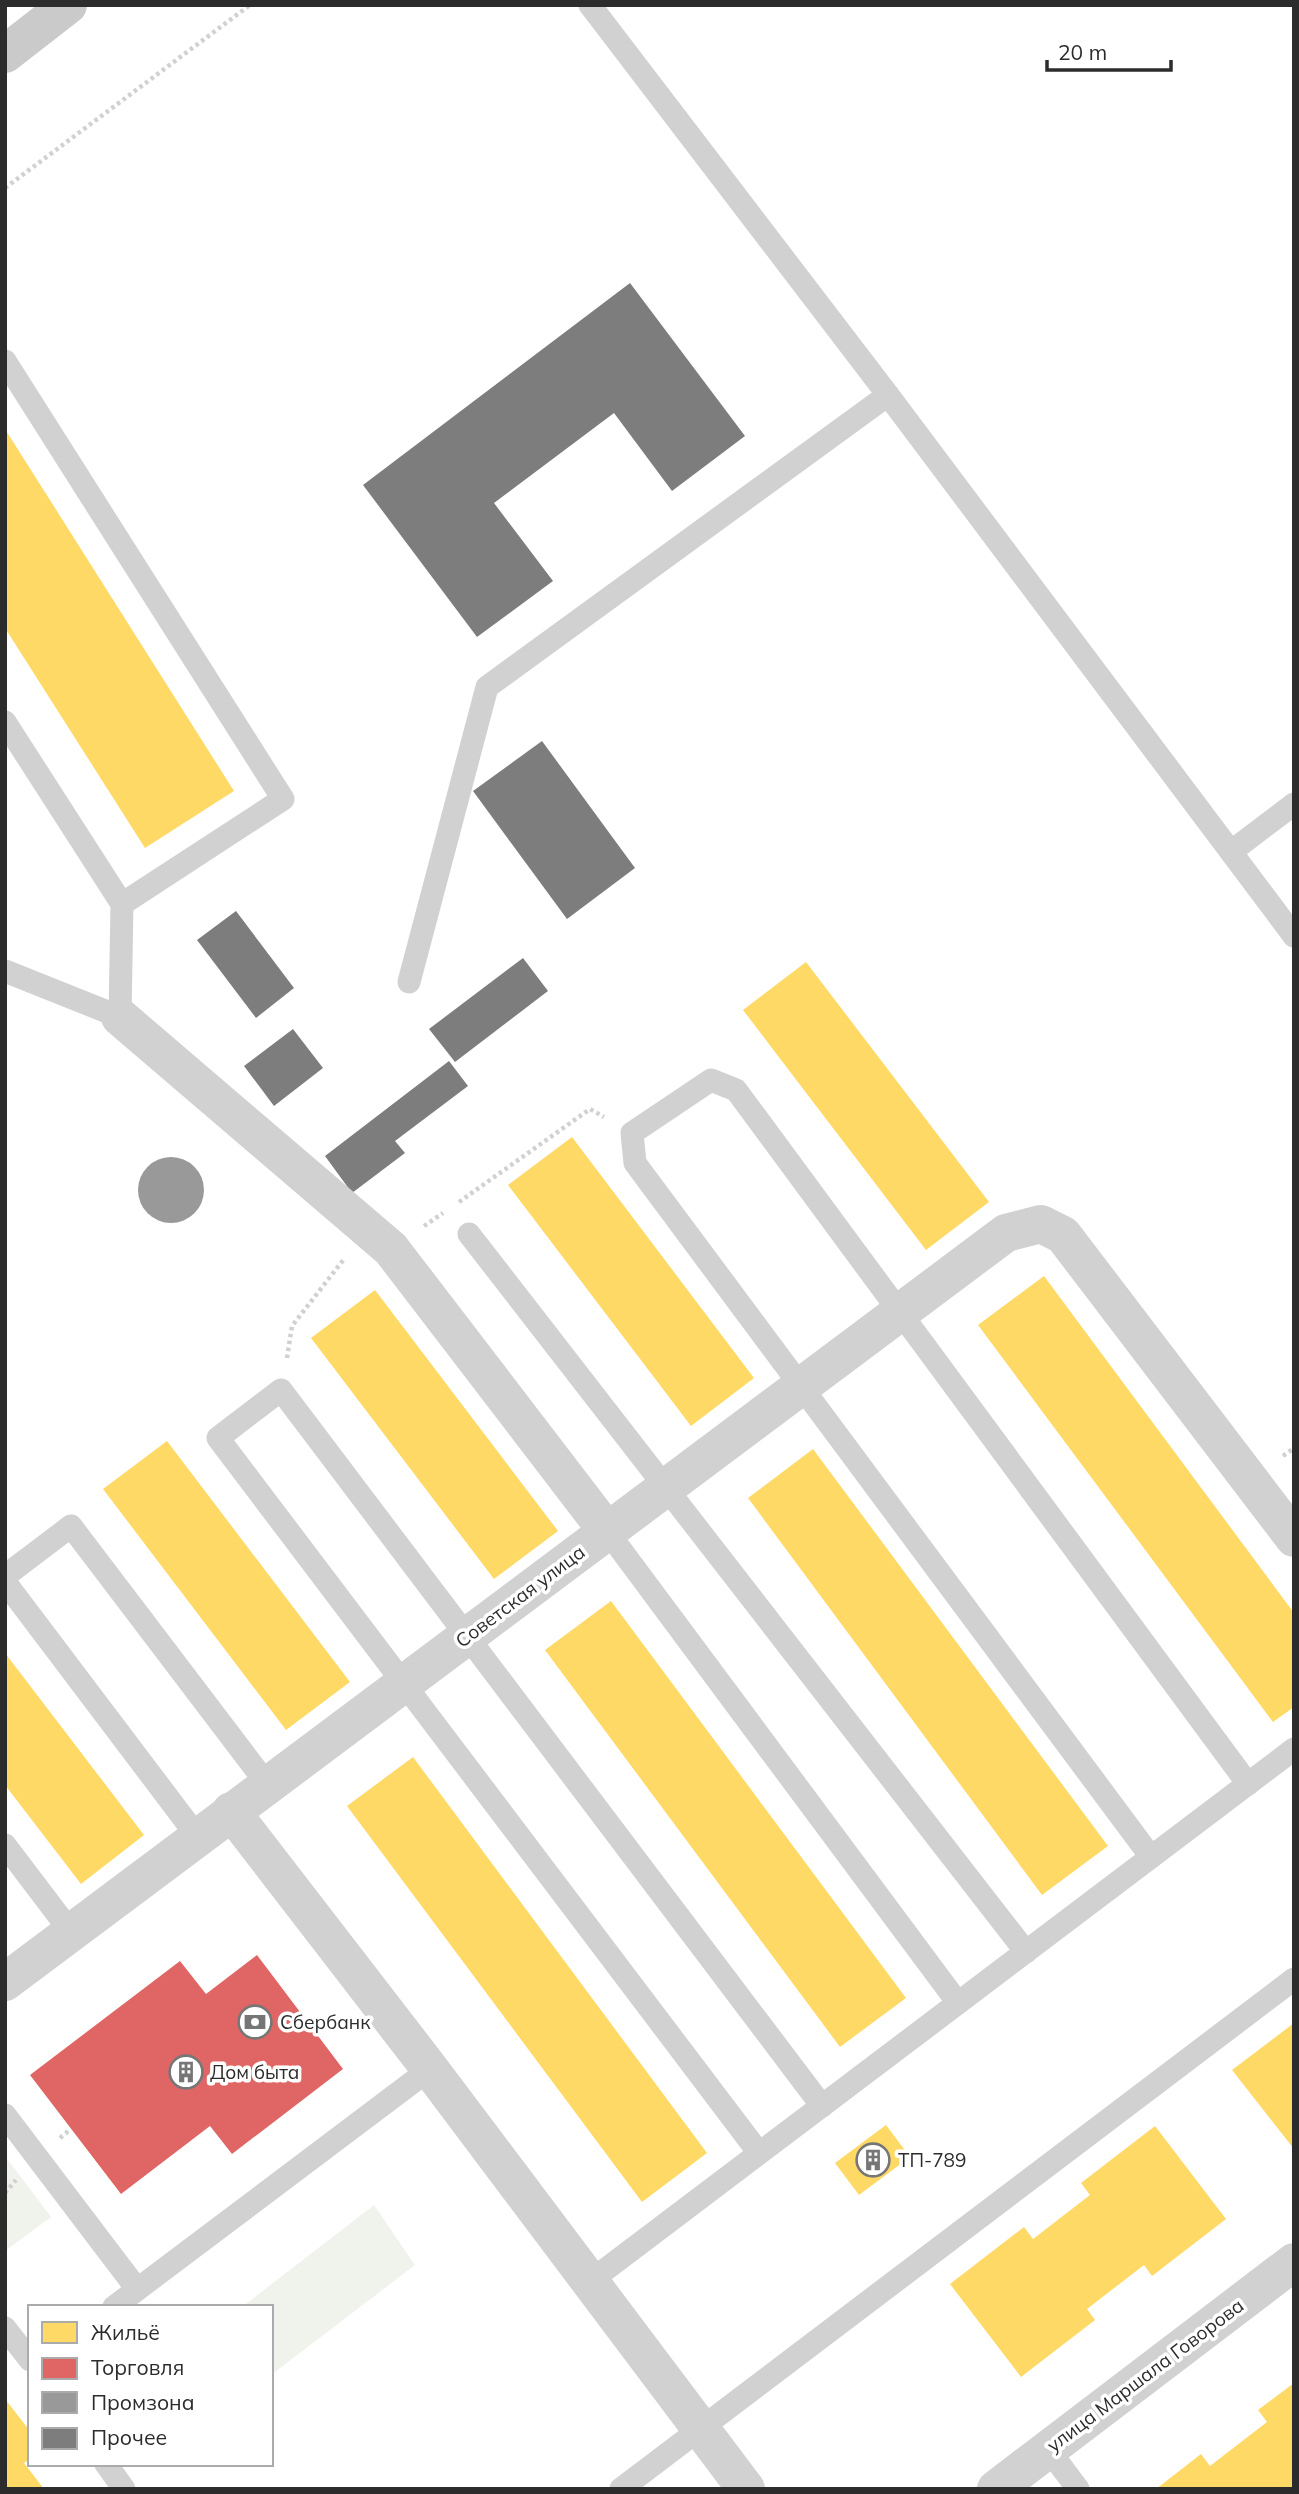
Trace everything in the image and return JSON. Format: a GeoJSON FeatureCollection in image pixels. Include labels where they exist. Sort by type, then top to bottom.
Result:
{"type":"FeatureCollection","features":[{"type":"Feature","properties":{"kind":"street"},"geometry":{"type":"LineString","coordinates":[[5,54],[68,5]]}},
{"type":"Feature","properties":{"kind":"street"},"geometry":{"type":"LineString","coordinates":[[120,1017],[379,1239],[607,1531]]}},
{"type":"Feature","properties":{"kind":"street","name":"Советская улица"},"geometry":{"type":"LineString","coordinates":[[5,1982],[1006,1233],[1041,1224],[1063,1235],[1294,1538]]}},
{"type":"Feature","properties":{"kind":"street"},"geometry":{"type":"LineString","coordinates":[[231,1811],[430,2069],[746,2489]]}},
{"type":"Feature","properties":{"kind":"street","name":"улица Маршала Говорова"},"geometry":{"type":"LineString","coordinates":[[996,2489],[1294,2262]]}},
{"type":"Feature","properties":{"kind":"lane"},"geometry":{"type":"LineString","coordinates":[[590,5],[888,395],[1294,936]]}},
{"type":"Feature","properties":{"kind":"lane"},"geometry":{"type":"LineString","coordinates":[[5,361],[283,799],[122,904]]}},
{"type":"Feature","properties":{"kind":"lane"},"geometry":{"type":"LineString","coordinates":[[409,982],[487,687],[888,395]]}},
{"type":"Feature","properties":{"kind":"lane"},"geometry":{"type":"LineString","coordinates":[[5,722],[122,904],[120,1017],[5,971]]}},
{"type":"Feature","properties":{"kind":"lane"},"geometry":{"type":"LineString","coordinates":[[1231,851],[1294,804]]}},
{"type":"Feature","properties":{"kind":"lane"},"geometry":{"type":"LineString","coordinates":[[1151,1857],[799,1388],[635,1163],[632,1133],[711,1080],[736,1090],[902,1311],[1248,1784]]}},
{"type":"Feature","properties":{"kind":"lane"},"geometry":{"type":"LineString","coordinates":[[469,1234],[1026,1952]]}},
{"type":"Feature","properties":{"kind":"lane"},"geometry":{"type":"LineString","coordinates":[[759,2153],[218,1438],[281,1390],[822,2106]]}},
{"type":"Feature","properties":{"kind":"lane"},"geometry":{"type":"LineString","coordinates":[[5,1576],[72,1526],[267,1784]]}},
{"type":"Feature","properties":{"kind":"lane"},"geometry":{"type":"LineString","coordinates":[[607,1531],[958,2003]]}},
{"type":"Feature","properties":{"kind":"lane"},"geometry":{"type":"LineString","coordinates":[[5,1582],[197,1836]]}},
{"type":"Feature","properties":{"kind":"lane"},"geometry":{"type":"LineString","coordinates":[[589,2282],[1294,1749]]}},
{"type":"Feature","properties":{"kind":"lane"},"geometry":{"type":"LineString","coordinates":[[5,1845],[71,1932]]}},
{"type":"Feature","properties":{"kind":"lane"},"geometry":{"type":"LineString","coordinates":[[621,2489],[1294,1979]]}},
{"type":"Feature","properties":{"kind":"lane"},"geometry":{"type":"LineString","coordinates":[[117,2305],[430,2069]]}},
{"type":"Feature","properties":{"kind":"lane"},"geometry":{"type":"LineString","coordinates":[[5,2115],[137,2290]]}},
{"type":"Feature","properties":{"kind":"lane"},"geometry":{"type":"LineString","coordinates":[[5,2328],[28,2357]]}},
{"type":"Feature","properties":{"kind":"lane"},"geometry":{"type":"LineString","coordinates":[[1048,2449],[1078,2489]]}},
{"type":"Feature","properties":{"kind":"lane"},"geometry":{"type":"LineString","coordinates":[[107,2466],[124,2489]]}},
{"type":"Feature","properties":{"kind":"path"},"geometry":{"type":"LineString","coordinates":[[5,188],[250,5]]}},
{"type":"Feature","properties":{"kind":"path"},"geometry":{"type":"LineString","coordinates":[[457,1203],[590,1110],[632,1133]]}},
{"type":"Feature","properties":{"kind":"path"},"geometry":{"type":"LineString","coordinates":[[281,1390],[292,1326],[379,1239],[446,1210]]}},
{"type":"Feature","properties":{"kind":"shaded area"},"geometry":{"type":"Polygon","coordinates":[[[5,2156],[51,2217],[5,2251],[5,2156]]]}},
{"type":"Feature","properties":{"kind":"shaded area"},"geometry":{"type":"Polygon","coordinates":[[[374,2205],[415,2265],[273,2373],[273,2305],[245,2305],[374,2205]]]}},
{"type":"Feature","properties":{"kind":"building: Жильё"},"geometry":{"type":"Polygon","coordinates":[[[5,429],[234,791],[145,848],[5,628],[5,429]]]}},
{"type":"Feature","properties":{"kind":"building: Жильё"},"geometry":{"type":"Polygon","coordinates":[[[806,962],[989,1202],[926,1250],[743,1010],[806,962]]]}},
{"type":"Feature","properties":{"kind":"building: Жильё"},"geometry":{"type":"Polygon","coordinates":[[[572,1137],[754,1378],[691,1426],[508,1185],[572,1137]]]}},
{"type":"Feature","properties":{"kind":"building: Жильё"},"geometry":{"type":"Polygon","coordinates":[[[1044,1276],[1294,1613],[1294,1707],[1273,1722],[978,1325],[1044,1276]]]}},
{"type":"Feature","properties":{"kind":"building: Жильё"},"geometry":{"type":"Polygon","coordinates":[[[375,1290],[558,1531],[494,1579],[311,1338],[375,1290]]]}},
{"type":"Feature","properties":{"kind":"building: Жильё"},"geometry":{"type":"Polygon","coordinates":[[[167,1441],[350,1682],[286,1730],[103,1489],[167,1441]]]}},
{"type":"Feature","properties":{"kind":"building: Жильё"},"geometry":{"type":"Polygon","coordinates":[[[813,1449],[1108,1846],[1042,1895],[748,1498],[813,1449]]]}},
{"type":"Feature","properties":{"kind":"building: Жильё"},"geometry":{"type":"Polygon","coordinates":[[[611,1601],[906,1998],[840,2047],[545,1650],[611,1601]]]}},
{"type":"Feature","properties":{"kind":"building: Жильё"},"geometry":{"type":"Polygon","coordinates":[[[5,1653],[144,1835],[81,1884],[5,1785],[5,1653]]]}},
{"type":"Feature","properties":{"kind":"building: Жильё"},"geometry":{"type":"Polygon","coordinates":[[[413,1757],[707,2153],[642,2202],[347,1806],[413,1757]]]}},
{"type":"Feature","properties":{"kind":"building: Жильё"},"geometry":{"type":"Polygon","coordinates":[[[1294,2023],[1294,2149],[1232,2070],[1294,2023]]]}},
{"type":"Feature","properties":{"kind":"building: Жильё","name":"ТП-789"},"geometry":{"type":"Polygon","coordinates":[[[886,2125],[910,2157],[859,2195],[835,2163],[886,2125]]]}},
{"type":"Feature","properties":{"kind":"building: Жильё"},"geometry":{"type":"Polygon","coordinates":[[[1155,2126],[1226,2219],[1152,2276],[1144,2265],[1087,2309],[1095,2320],[1021,2377],[950,2284],[1024,2227],[1033,2239],[1090,2195],[1081,2183],[1155,2126]]]}},
{"type":"Feature","properties":{"kind":"building: Жильё"},"geometry":{"type":"Polygon","coordinates":[[[1294,2383],[1294,2489],[1156,2489],[1201,2454],[1210,2466],[1267,2422],[1258,2410],[1294,2383]]]}},
{"type":"Feature","properties":{"kind":"building: Жильё"},"geometry":{"type":"Polygon","coordinates":[[[5,2399],[28,2428],[28,2460],[24,2463],[44,2489],[5,2489],[5,2399]]]}},
{"type":"Feature","properties":{"kind":"building: Торговля","name":"Дом быта"},"geometry":{"type":"Polygon","coordinates":[[[257,1955],[343,2069],[232,2154],[210,2126],[121,2194],[30,2075],[180,1961],[206,1994],[257,1955]]]}},
{"type":"Feature","properties":{"kind":"building: Промзона"},"geometry":{"type":"Polygon","coordinates":[[[171,1157],[184,1160],[194,1167],[201,1177],[204,1190],[201,1203],[194,1213],[184,1220],[171,1223],[158,1220],[148,1213],[141,1203],[138,1190],[141,1177],[148,1167],[158,1160],[171,1157]]]}},
{"type":"Feature","properties":{"kind":"building: Прочее"},"geometry":{"type":"Polygon","coordinates":[[[630,283],[745,436],[672,491],[614,413],[494,503],[553,581],[477,637],[363,485],[630,283]]]}},
{"type":"Feature","properties":{"kind":"building: Прочее"},"geometry":{"type":"Polygon","coordinates":[[[542,741],[635,868],[567,919],[473,791],[542,741]]]}},
{"type":"Feature","properties":{"kind":"building: Прочее"},"geometry":{"type":"Polygon","coordinates":[[[236,911],[294,988],[256,1018],[197,940],[236,911]]]}},
{"type":"Feature","properties":{"kind":"building: Прочее"},"geometry":{"type":"Polygon","coordinates":[[[523,958],[548,991],[455,1062],[429,1029],[523,958]]]}},
{"type":"Feature","properties":{"kind":"building: Прочее"},"geometry":{"type":"Polygon","coordinates":[[[293,1029],[323,1068],[274,1106],[244,1066],[293,1029]]]}},
{"type":"Feature","properties":{"kind":"building: Прочее"},"geometry":{"type":"Polygon","coordinates":[[[449,1061],[468,1086],[395,1141],[405,1153],[352,1193],[325,1156],[449,1061]]]}},
{"type":"Feature","properties":{"kind":"place","name":"Сбербанк"},"geometry":{"type":"Point","coordinates":[255,2022]}},
{"type":"Feature","properties":{"kind":"place","name":"Дом быта"},"geometry":{"type":"Point","coordinates":[186,2072]}},
{"type":"Feature","properties":{"kind":"place","name":"ТП-789"},"geometry":{"type":"Point","coordinates":[873,2160]}}]}
